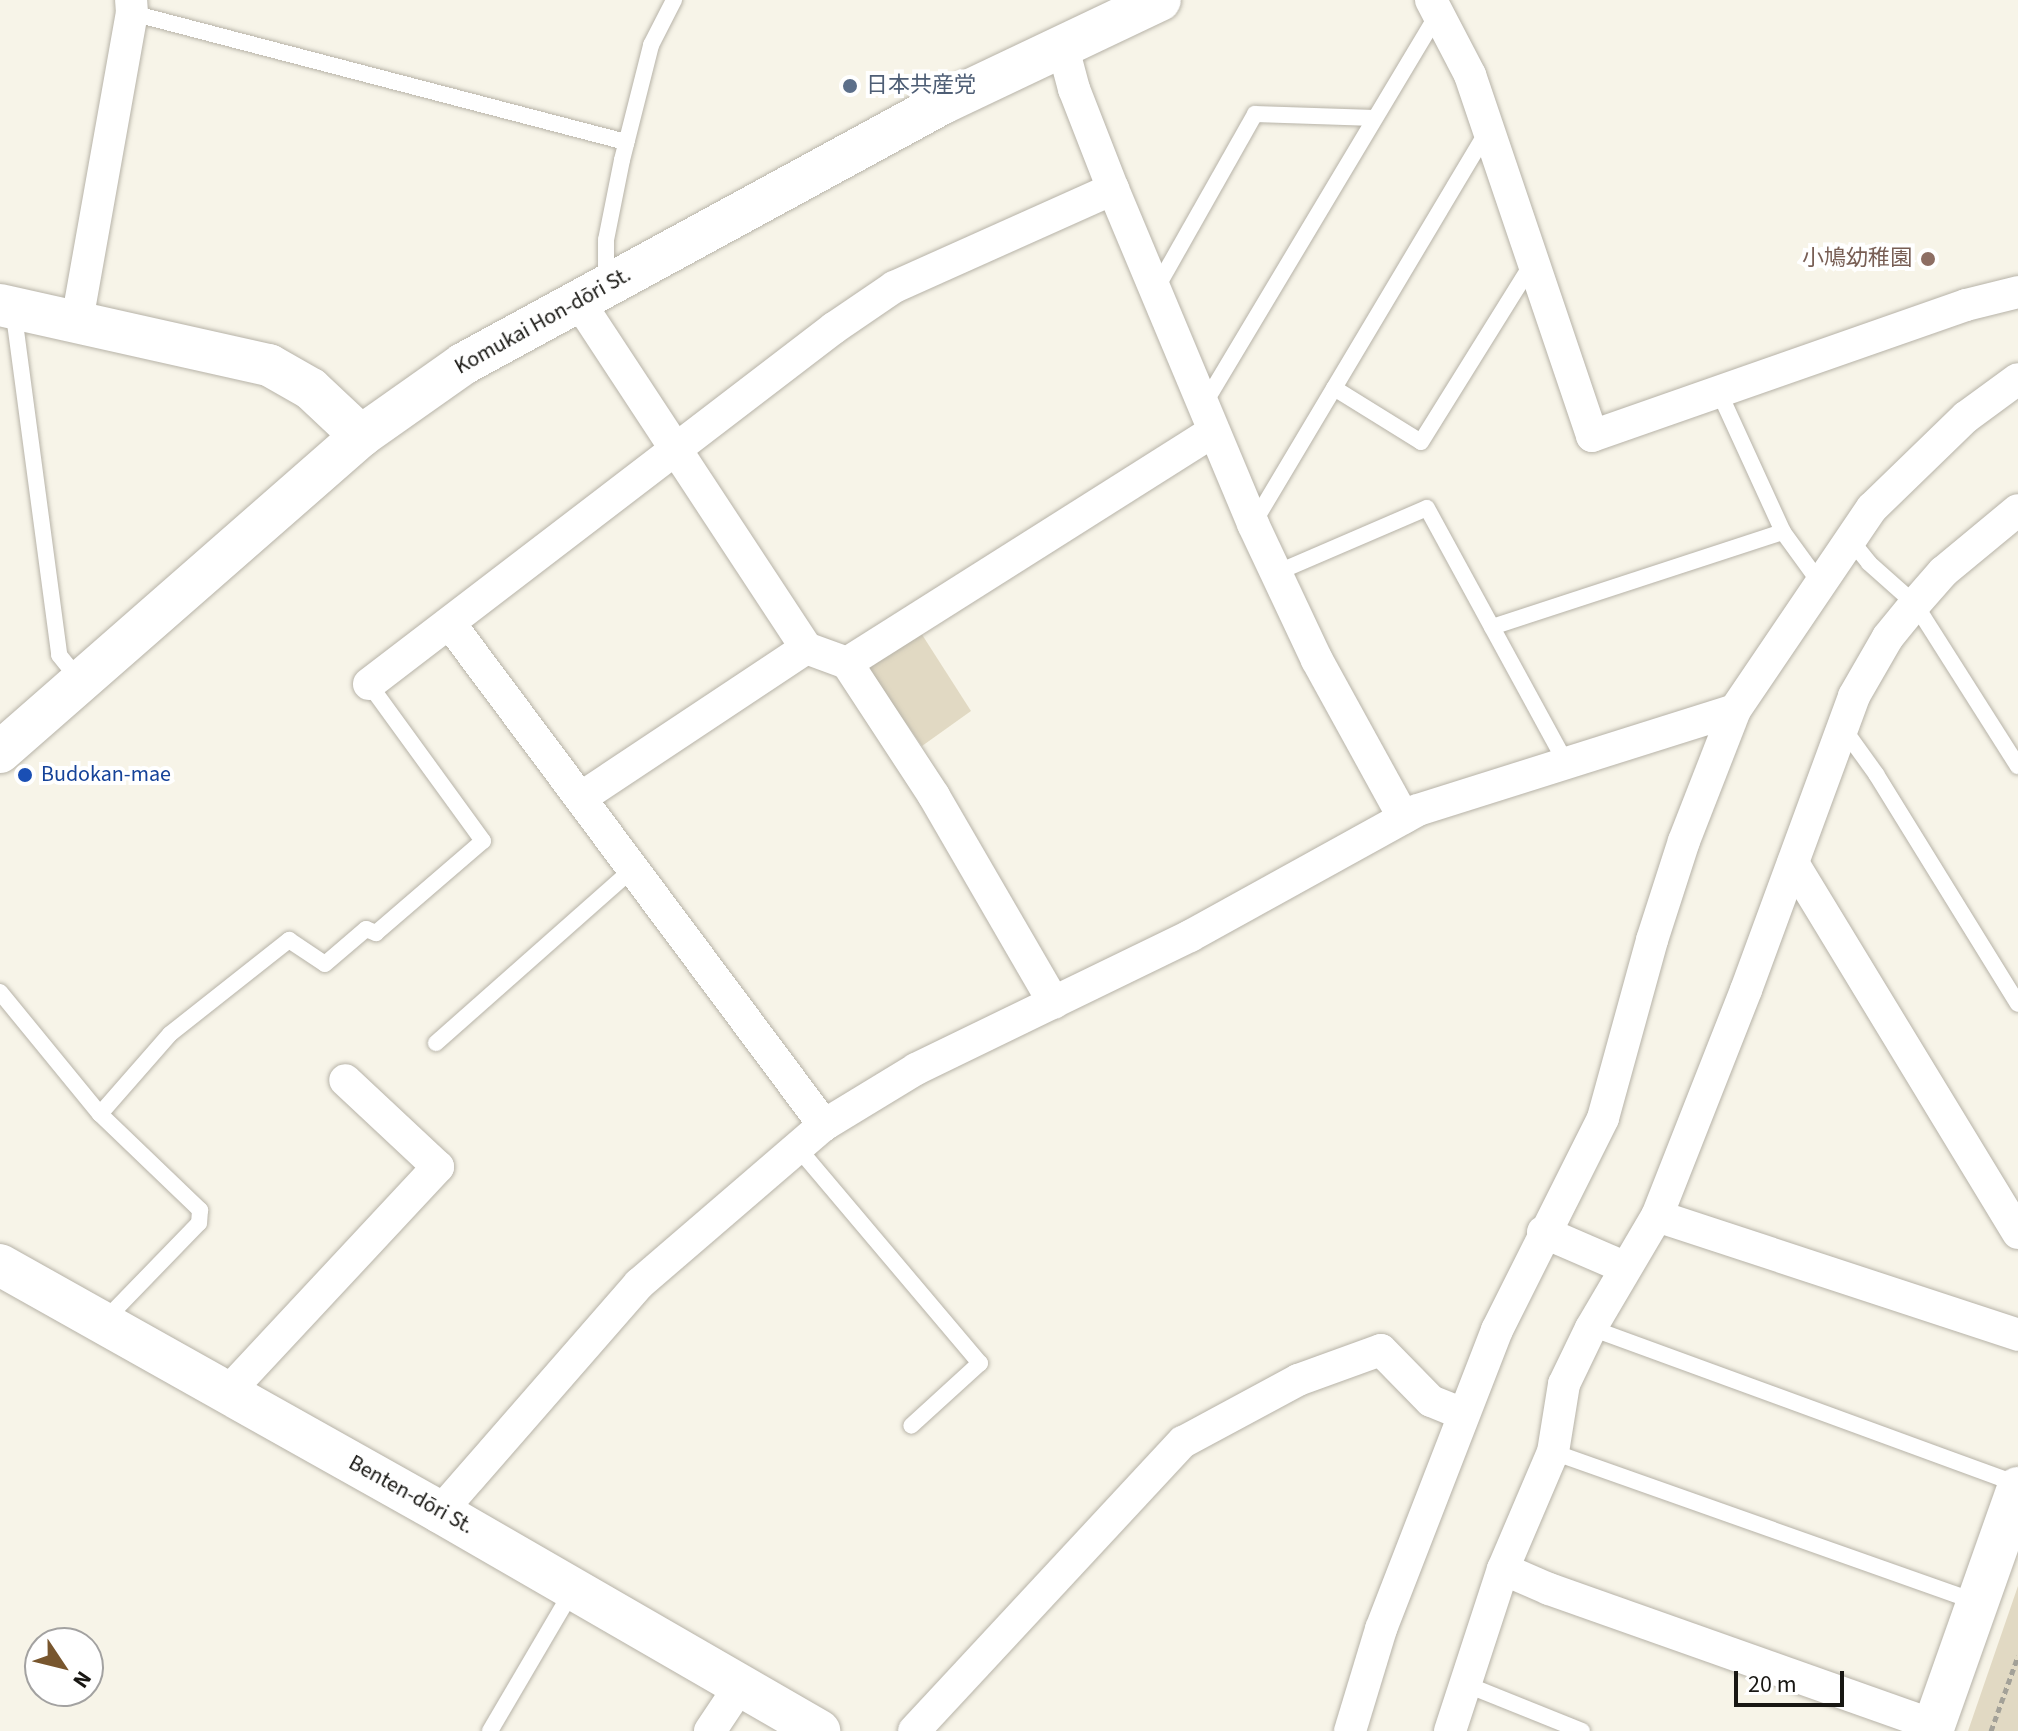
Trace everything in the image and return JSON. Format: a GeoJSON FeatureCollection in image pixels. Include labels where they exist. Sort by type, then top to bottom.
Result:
{"type":"FeatureCollection","features":[{"type":"Feature","properties":{"kind":"street","name":"Komukai Hon-dōri St."},"geometry":{"type":"LineString","coordinates":[[0,752],[361,436],[463,364],[943,103],[1146,3]]}},
{"type":"Feature","properties":{"kind":"street"},"geometry":{"type":"LineString","coordinates":[[1434,6],[1470,75],[1531,265],[1592,436],[1966,305],[2018,292]]}},
{"type":"Feature","properties":{"kind":"street"},"geometry":{"type":"LineString","coordinates":[[77,321],[131,7]]}},
{"type":"Feature","properties":{"kind":"street"},"geometry":{"type":"LineString","coordinates":[[1062,44],[1074,89],[1113,189],[1253,524],[1362,758],[1404,818]]}},
{"type":"Feature","properties":{"kind":"street"},"geometry":{"type":"LineString","coordinates":[[369,684],[451,625],[834,328],[894,287],[1113,189]]}},
{"type":"Feature","properties":{"kind":"street"},"geometry":{"type":"LineString","coordinates":[[592,294],[674,451],[806,648],[847,663],[934,796],[1054,1003]]}},
{"type":"Feature","properties":{"kind":"street"},"geometry":{"type":"LineString","coordinates":[[6,306],[269,365],[311,389],[361,436]]}},
{"type":"Feature","properties":{"kind":"street"},"geometry":{"type":"LineString","coordinates":[[1350,1731],[1381,1629],[1463,1414],[1543,1232],[1603,1118],[1652,940],[1684,841],[1735,710],[1872,508],[1966,417],[2018,379]]}},
{"type":"Feature","properties":{"kind":"street"},"geometry":{"type":"LineString","coordinates":[[847,663],[1208,420]]}},
{"type":"Feature","properties":{"kind":"street"},"geometry":{"type":"LineString","coordinates":[[1450,1731],[1503,1569],[1553,1452],[1564,1384],[1591,1328],[1657,1216],[1854,696],[1888,637],[1943,572],[2018,510]]}},
{"type":"Feature","properties":{"kind":"street"},"geometry":{"type":"LineString","coordinates":[[451,625],[824,1125]]}},
{"type":"Feature","properties":{"kind":"street"},"geometry":{"type":"LineString","coordinates":[[582,797],[806,648]]}},
{"type":"Feature","properties":{"kind":"street"},"geometry":{"type":"LineString","coordinates":[[440,1512],[639,1284],[824,1125],[916,1069],[1190,936],[1404,818],[1735,710]]}},
{"type":"Feature","properties":{"kind":"street"},"geometry":{"type":"LineString","coordinates":[[1793,863],[2018,1233]]}},
{"type":"Feature","properties":{"kind":"street"},"geometry":{"type":"LineString","coordinates":[[228,1392],[438,1167],[345,1080]]}},
{"type":"Feature","properties":{"kind":"street"},"geometry":{"type":"LineString","coordinates":[[1657,1216],[2018,1335]]}},
{"type":"Feature","properties":{"kind":"street"},"geometry":{"type":"LineString","coordinates":[[1543,1232],[1626,1268]]}},
{"type":"Feature","properties":{"kind":"street","name":"Benten-dōri St."},"geometry":{"type":"LineString","coordinates":[[0,1265],[440,1512],[819,1731]]}},
{"type":"Feature","properties":{"kind":"street"},"geometry":{"type":"LineString","coordinates":[[914,1731],[1183,1442],[1298,1380],[1381,1350],[1431,1401],[1463,1414]]}},
{"type":"Feature","properties":{"kind":"street"},"geometry":{"type":"LineString","coordinates":[[1503,1569],[1549,1589],[1933,1728],[2018,1486]]}},
{"type":"Feature","properties":{"kind":"street"},"geometry":{"type":"LineString","coordinates":[[710,1731],[740,1686]]}},
{"type":"Feature","properties":{"kind":"lane"},"geometry":{"type":"LineString","coordinates":[[592,294],[651,45],[674,0]]}},
{"type":"Feature","properties":{"kind":"lane"},"geometry":{"type":"LineString","coordinates":[[1208,420],[1434,6]]}},
{"type":"Feature","properties":{"kind":"lane"},"geometry":{"type":"LineString","coordinates":[[131,7],[626,142]]}},
{"type":"Feature","properties":{"kind":"lane"},"geometry":{"type":"LineString","coordinates":[[1155,290],[1255,114],[1374,118]]}},
{"type":"Feature","properties":{"kind":"lane"},"geometry":{"type":"LineString","coordinates":[[1253,524],[1488,130]]}},
{"type":"Feature","properties":{"kind":"lane"},"geometry":{"type":"LineString","coordinates":[[1334,388],[1421,442],[1531,265]]}},
{"type":"Feature","properties":{"kind":"lane"},"geometry":{"type":"LineString","coordinates":[[6,306],[59,655],[80,681]]}},
{"type":"Feature","properties":{"kind":"lane"},"geometry":{"type":"LineString","coordinates":[[1719,392],[1783,532],[1820,583]]}},
{"type":"Feature","properties":{"kind":"lane"},"geometry":{"type":"LineString","coordinates":[[1276,573],[1427,508],[1566,763]]}},
{"type":"Feature","properties":{"kind":"lane"},"geometry":{"type":"LineString","coordinates":[[1492,627],[1783,532]]}},
{"type":"Feature","properties":{"kind":"lane"},"geometry":{"type":"LineString","coordinates":[[1849,538],[1869,563],[1915,604],[2018,766]]}},
{"type":"Feature","properties":{"kind":"lane"},"geometry":{"type":"LineString","coordinates":[[100,1114],[170,1034],[289,940],[325,964],[366,929],[376,933],[483,841],[369,684]]}},
{"type":"Feature","properties":{"kind":"lane"},"geometry":{"type":"LineString","coordinates":[[1843,728],[1876,774],[2018,1004]]}},
{"type":"Feature","properties":{"kind":"lane"},"geometry":{"type":"LineString","coordinates":[[436,1043],[634,868]]}},
{"type":"Feature","properties":{"kind":"lane"},"geometry":{"type":"LineString","coordinates":[[0,992],[100,1114],[200,1210],[199,1223],[103,1322]]}},
{"type":"Feature","properties":{"kind":"lane"},"geometry":{"type":"LineString","coordinates":[[798,1148],[980,1363],[911,1426]]}},
{"type":"Feature","properties":{"kind":"lane"},"geometry":{"type":"LineString","coordinates":[[1591,1328],[2018,1486]]}},
{"type":"Feature","properties":{"kind":"lane"},"geometry":{"type":"LineString","coordinates":[[1553,1452],[1978,1602]]}},
{"type":"Feature","properties":{"kind":"lane"},"geometry":{"type":"LineString","coordinates":[[490,1731],[574,1589]]}},
{"type":"Feature","properties":{"kind":"lane"},"geometry":{"type":"LineString","coordinates":[[1465,1684],[1582,1731]]}},
{"type":"Feature","properties":{"kind":"path"},"geometry":{"type":"LineString","coordinates":[[1991,1731],[2018,1656]]}},
{"type":"Feature","properties":{"kind":"shaded area"},"geometry":{"type":"Polygon","coordinates":[[[921,633],[971,711],[922,746],[867,668],[921,633]]]}},
{"type":"Feature","properties":{"kind":"shaded area"},"geometry":{"type":"Polygon","coordinates":[[[2018,1586],[2018,1731],[1968,1731],[2018,1586]]]}},
{"type":"Feature","properties":{"kind":"place","name":"日本共産党"},"geometry":{"type":"Point","coordinates":[850,86]}},
{"type":"Feature","properties":{"kind":"place","name":"小鳩幼稚園"},"geometry":{"type":"Point","coordinates":[1928,259]}},
{"type":"Feature","properties":{"kind":"place","name":"Budokan-mae"},"geometry":{"type":"Point","coordinates":[25,775]}}]}
